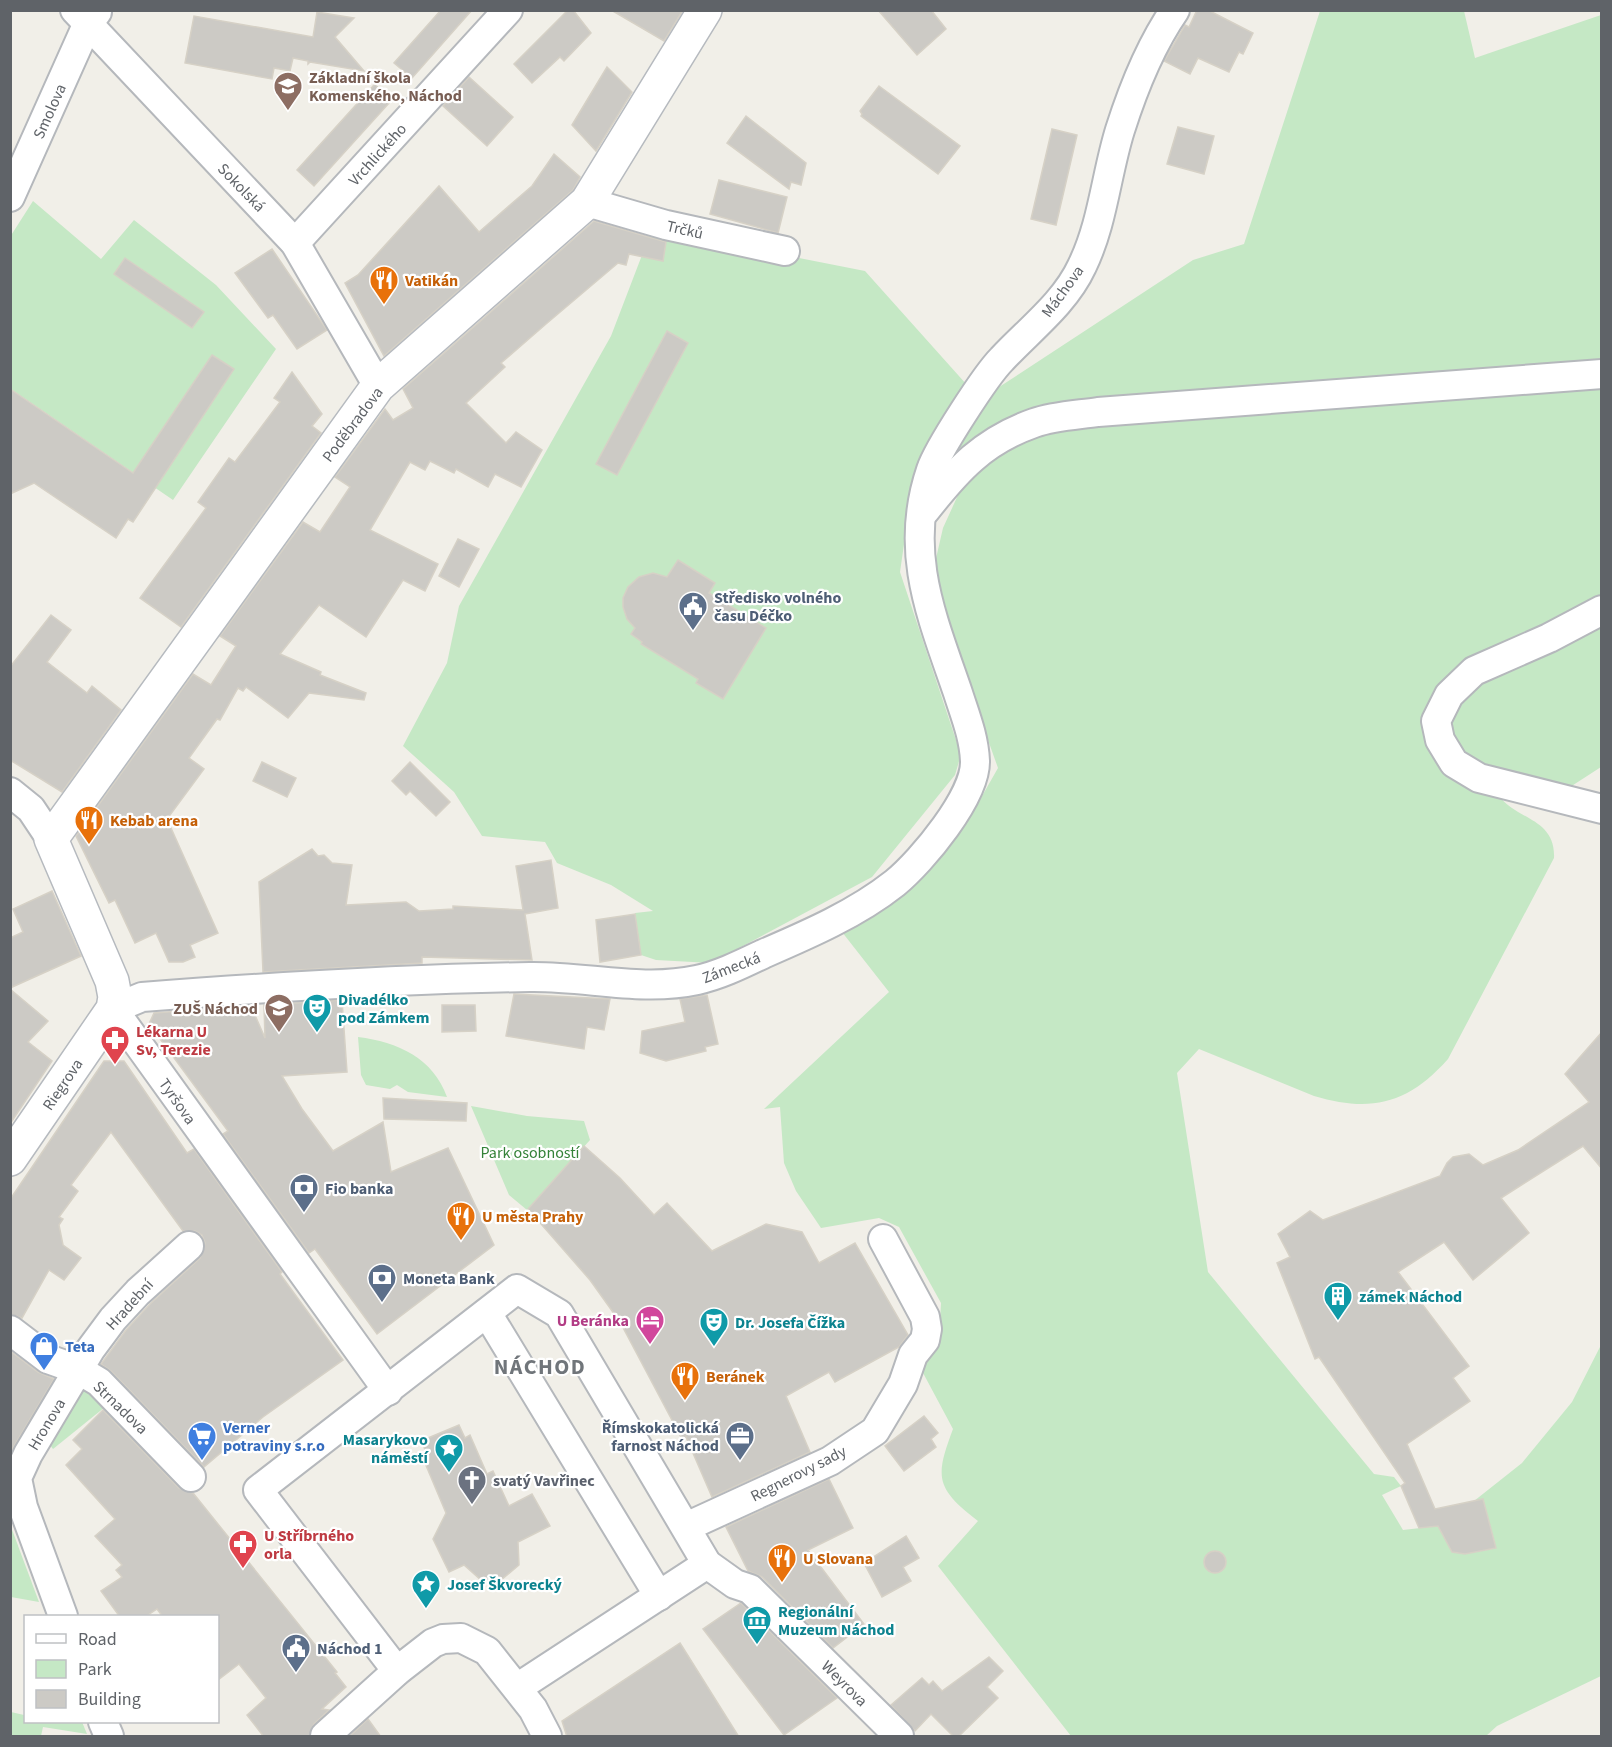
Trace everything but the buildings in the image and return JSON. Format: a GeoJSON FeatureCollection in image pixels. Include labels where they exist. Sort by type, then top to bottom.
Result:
{"type":"FeatureCollection","features":[{"type":"Feature","properties":{"kind":"street","name":"Vrchlického"},"geometry":{"type":"LineString","coordinates":[[295,243],[508,10]]}},
{"type":"Feature","properties":{"kind":"street","name":"Poděbradova"},"geometry":{"type":"LineString","coordinates":[[51,839],[378,386],[587,202],[705,10]]}},
{"type":"Feature","properties":{"kind":"street","name":"Máchova"},"geometry":{"type":"LineString","coordinates":[[921,515],[931,468],[998,362],[1038,325],[1082,269],[1104,208],[1119,132],[1156,37],[1175,10]]}},
{"type":"Feature","properties":{"kind":"street","name":"Sokolská"},"geometry":{"type":"LineString","coordinates":[[86,15],[295,243],[378,386]]}},
{"type":"Feature","properties":{"kind":"street","name":"Smolova"},"geometry":{"type":"LineString","coordinates":[[10,197],[86,15]]}},
{"type":"Feature","properties":{"kind":"street","name":"Trčků"},"geometry":{"type":"LineString","coordinates":[[587,202],[666,225],[785,251]]}},
{"type":"Feature","properties":{"kind":"street"},"geometry":{"type":"LineString","coordinates":[[921,515],[958,469],[999,438],[1036,422],[1098,412],[1602,374]]}},
{"type":"Feature","properties":{"kind":"street","name":"Zámecká"},"geometry":{"type":"LineString","coordinates":[[113,1008],[142,997],[336,982],[551,977],[634,986],[696,981],[786,944],[853,910],[896,882],[953,818],[973,784],[975,762],[971,732],[922,587],[921,515]]}},
{"type":"Feature","properties":{"kind":"street"},"geometry":{"type":"LineString","coordinates":[[1602,610],[1549,638],[1474,672],[1449,695],[1436,721],[1440,740],[1454,763],[1479,778],[1602,809]]}},
{"type":"Feature","properties":{"kind":"street"},"geometry":{"type":"LineString","coordinates":[[10,792],[31,809],[51,839],[112,981],[115,997],[113,1008]]}},
{"type":"Feature","properties":{"kind":"street","name":"Riegrova"},"geometry":{"type":"LineString","coordinates":[[10,1159],[113,1008]]}},
{"type":"Feature","properties":{"kind":"street","name":"Tyršova"},"geometry":{"type":"LineString","coordinates":[[113,1008],[387,1390]]}},
{"type":"Feature","properties":{"kind":"street","name":"Regnerovy sady"},"geometry":{"type":"LineString","coordinates":[[686,1527],[830,1461],[875,1431],[903,1384],[913,1355],[925,1340],[927,1329],[925,1317],[883,1239]]}},
{"type":"Feature","properties":{"kind":"street","name":"Hradební"},"geometry":{"type":"LineString","coordinates":[[79,1370],[113,1319],[138,1292],[189,1246]]}},
{"type":"Feature","properties":{"kind":"street"},"geometry":{"type":"LineString","coordinates":[[397,1671],[258,1490],[517,1289],[559,1314],[707,1564],[517,1688]]}},
{"type":"Feature","properties":{"kind":"street"},"geometry":{"type":"LineString","coordinates":[[487,1313],[659,1596]]}},
{"type":"Feature","properties":{"kind":"street","name":"Strnadova"},"geometry":{"type":"LineString","coordinates":[[10,1330],[48,1359],[79,1370],[99,1382],[190,1477]]}},
{"type":"Feature","properties":{"kind":"street","name":"Hronova"},"geometry":{"type":"LineString","coordinates":[[62,1615],[22,1507],[17,1478],[28,1454],[79,1370]]}},
{"type":"Feature","properties":{"kind":"street","name":"Weyrova"},"geometry":{"type":"LineString","coordinates":[[707,1564],[735,1584],[750,1589],[898,1737]]}},
{"type":"Feature","properties":{"kind":"street"},"geometry":{"type":"LineString","coordinates":[[325,1737],[397,1671],[433,1643],[443,1639],[461,1638],[487,1651],[517,1688],[544,1729]]}},
{"type":"Feature","properties":{"kind":"street"},"geometry":{"type":"LineString","coordinates":[[103,1723],[109,1737]]}},
{"type":"Feature","properties":{"kind":"green space"},"geometry":{"type":"Polygon","coordinates":[[[1320,11],[1464,11],[1475,58],[1601,15],[1601,767],[1567,789],[1498,794],[1505,803],[1533,820],[1548,834],[1553,845],[1554,858],[1448,1059],[1418,1086],[1403,1095],[1371,1104],[1334,1101],[1314,1096],[1199,1049],[1177,1073],[1208,1272],[1374,1474],[1394,1477],[1401,1486],[1382,1495],[1403,1530],[1438,1526],[1452,1552],[1465,1554],[1492,1549],[1495,1543],[1483,1499],[1474,1501],[1522,1463],[1572,1402],[1601,1345],[1601,1676],[1497,1726],[1486,1736],[1071,1736],[938,1566],[978,1521],[964,1510],[946,1490],[942,1471],[943,1459],[953,1429],[922,1371],[939,1341],[941,1303],[899,1227],[879,1218],[821,1228],[796,1191],[784,1163],[780,1107],[764,1109],[889,992],[842,932],[890,906],[965,826],[998,768],[931,580],[943,528],[958,495],[946,461],[993,391],[1193,260],[1244,244],[1320,11]]]}},
{"type":"Feature","properties":{"kind":"green space"},"geometry":{"type":"Polygon","coordinates":[[[33,201],[101,259],[134,220],[216,285],[276,349],[173,500],[11,389],[10,237],[33,201]]]}},
{"type":"Feature","properties":{"kind":"green space"},"geometry":{"type":"Polygon","coordinates":[[[652,229],[865,271],[967,385],[913,482],[900,572],[958,746],[960,758],[955,775],[872,877],[711,963],[656,960],[641,955],[635,913],[653,911],[611,885],[557,863],[545,842],[482,836],[454,792],[403,746],[447,663],[459,606],[611,336],[652,229]]]}},
{"type":"Feature","properties":{"kind":"green space"},"geometry":{"type":"Polygon","coordinates":[[[358,1037],[387,1043],[412,1054],[433,1072],[447,1097],[408,1092],[397,1085],[390,1089],[366,1085],[361,1075],[358,1037]]]}},
{"type":"Feature","properties":{"kind":"green space","name":"Park osobností"},"geometry":{"type":"Polygon","coordinates":[[[471,1106],[527,1116],[584,1121],[590,1140],[527,1210],[509,1195],[471,1106]]]}},
{"type":"Feature","properties":{"kind":"green space"},"geometry":{"type":"Polygon","coordinates":[[[85,1388],[110,1403],[53,1449],[50,1445],[85,1388]]]}},
{"type":"Feature","properties":{"kind":"green space"},"geometry":{"type":"Polygon","coordinates":[[[11,1527],[39,1602],[11,1597],[11,1527]]]}},
{"type":"Feature","properties":{"kind":"green space"},"geometry":{"type":"Polygon","coordinates":[[[11,1712],[24,1715],[24,1723],[82,1723],[87,1734],[43,1727],[41,1736],[11,1736],[11,1712]]]}},
{"type":"Feature","properties":{"kind":"place","name":"Základní škola Komenského, Náchod"},"geometry":{"type":"Point","coordinates":[288,112]}},
{"type":"Feature","properties":{"kind":"place","name":"Vatikán"},"geometry":{"type":"Point","coordinates":[384,306]}},
{"type":"Feature","properties":{"kind":"place","name":"Středisko volného času Déčko"},"geometry":{"type":"Point","coordinates":[693,632]}},
{"type":"Feature","properties":{"kind":"place","name":"Kebab arena"},"geometry":{"type":"Point","coordinates":[89,846]}},
{"type":"Feature","properties":{"kind":"place","name":"ZUŠ Náchod"},"geometry":{"type":"Point","coordinates":[279,1034]}},
{"type":"Feature","properties":{"kind":"place","name":"Divadélko pod Zámkem"},"geometry":{"type":"Point","coordinates":[317,1034]}},
{"type":"Feature","properties":{"kind":"place","name":"Lékarna U Sv, Terezie"},"geometry":{"type":"Point","coordinates":[115,1066]}},
{"type":"Feature","properties":{"kind":"place","name":"Fio banka"},"geometry":{"type":"Point","coordinates":[304,1214]}},
{"type":"Feature","properties":{"kind":"place","name":"U města Prahy"},"geometry":{"type":"Point","coordinates":[461,1242]}},
{"type":"Feature","properties":{"kind":"place","name":"Moneta Bank"},"geometry":{"type":"Point","coordinates":[382,1304]}},
{"type":"Feature","properties":{"kind":"place","name":"zámek Náchod"},"geometry":{"type":"Point","coordinates":[1338,1322]}},
{"type":"Feature","properties":{"kind":"place","name":"U Beránka"},"geometry":{"type":"Point","coordinates":[650,1346]}},
{"type":"Feature","properties":{"kind":"place","name":"Dr. Josefa Čížka"},"geometry":{"type":"Point","coordinates":[714,1348]}},
{"type":"Feature","properties":{"kind":"place","name":"Teta"},"geometry":{"type":"Point","coordinates":[44,1372]}},
{"type":"Feature","properties":{"kind":"place","name":"Beránek"},"geometry":{"type":"Point","coordinates":[685,1402]}},
{"type":"Feature","properties":{"kind":"place","name":"Verner potraviny s.r.o"},"geometry":{"type":"Point","coordinates":[202,1462]}},
{"type":"Feature","properties":{"kind":"place","name":"Římskokatolická farnost Náchod"},"geometry":{"type":"Point","coordinates":[740,1462]}},
{"type":"Feature","properties":{"kind":"place","name":"Masarykovo náměstí"},"geometry":{"type":"Point","coordinates":[449,1474]}},
{"type":"Feature","properties":{"kind":"place","name":"svatý Vavřinec"},"geometry":{"type":"Point","coordinates":[472,1506]}},
{"type":"Feature","properties":{"kind":"place","name":"U Stříbrného orla"},"geometry":{"type":"Point","coordinates":[243,1570]}},
{"type":"Feature","properties":{"kind":"place","name":"U Slovana"},"geometry":{"type":"Point","coordinates":[782,1584]}},
{"type":"Feature","properties":{"kind":"place","name":"Josef Škvorecký"},"geometry":{"type":"Point","coordinates":[426,1610]}},
{"type":"Feature","properties":{"kind":"place","name":"Regionální Muzeum Náchod"},"geometry":{"type":"Point","coordinates":[757,1646]}},
{"type":"Feature","properties":{"kind":"place","name":"Náchod 1"},"geometry":{"type":"Point","coordinates":[296,1674]}},
{"type":"Feature","properties":{"kind":"district","name":"NÁCHOD"},"geometry":{"type":"Point","coordinates":[540,1366]}}]}
